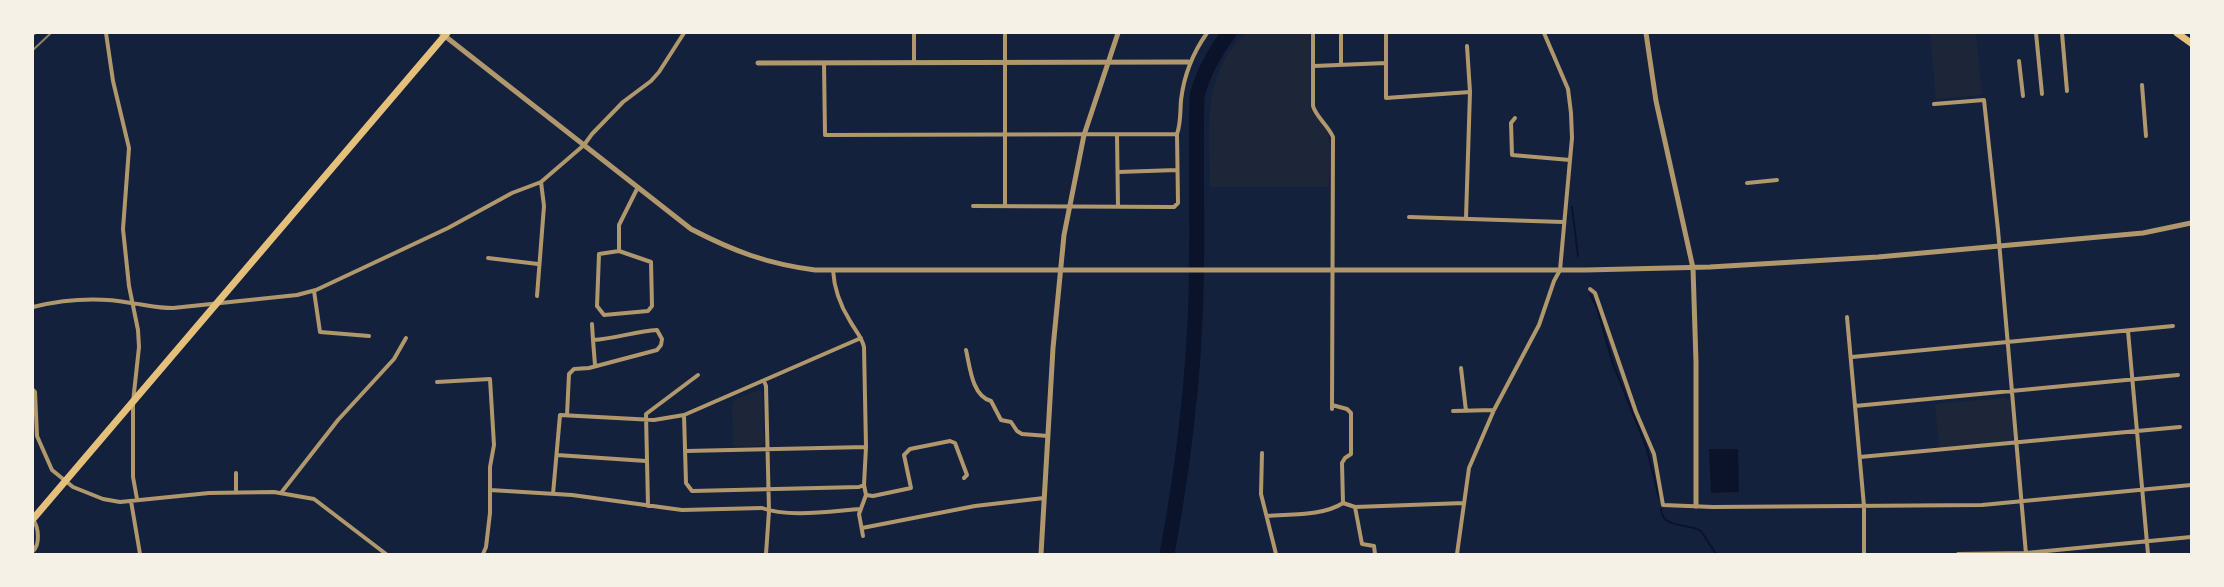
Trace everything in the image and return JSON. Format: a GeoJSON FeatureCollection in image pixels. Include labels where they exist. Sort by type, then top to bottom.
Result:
{"type":"FeatureCollection","features":[{"type":"Feature","properties":{"kind":"main road"},"geometry":{"type":"LineString","coordinates":[[2177,33],[2190,41]]}},
{"type":"Feature","properties":{"kind":"main road"},"geometry":{"type":"LineString","coordinates":[[33,519],[444,34]]}},
{"type":"Feature","properties":{"kind":"street"},"geometry":{"type":"LineString","coordinates":[[106,33],[113,81],[129,148],[123,229],[139,341],[133,402],[133,477],[137,499]]}},
{"type":"Feature","properties":{"kind":"street"},"geometry":{"type":"LineString","coordinates":[[33,307],[78,299],[133,303],[153,308],[297,295],[314,291],[447,228],[512,193],[541,183],[584,145],[609,115],[659,72],[684,33]]}},
{"type":"Feature","properties":{"kind":"street"},"geometry":{"type":"LineString","coordinates":[[914,33],[914,63]]}},
{"type":"Feature","properties":{"kind":"street"},"geometry":{"type":"LineString","coordinates":[[1005,33],[1005,206]]}},
{"type":"Feature","properties":{"kind":"street"},"geometry":{"type":"LineString","coordinates":[[1041,554],[1060,268],[1068,208],[1084,135],[1118,33]]}},
{"type":"Feature","properties":{"kind":"street"},"geometry":{"type":"LineString","coordinates":[[973,206],[1174,207],[1178,202],[1177,134],[1180,128],[1181,100],[1188,62],[1207,33]]}},
{"type":"Feature","properties":{"kind":"street"},"geometry":{"type":"LineString","coordinates":[[1313,33],[1314,111],[1328,126],[1333,137],[1332,407],[1347,409],[1351,413],[1351,454],[1342,463],[1343,503]]}},
{"type":"Feature","properties":{"kind":"street"},"geometry":{"type":"LineString","coordinates":[[1341,33],[1341,64]]}},
{"type":"Feature","properties":{"kind":"street"},"geometry":{"type":"LineString","coordinates":[[1386,33],[1386,98],[1470,92]]}},
{"type":"Feature","properties":{"kind":"street"},"geometry":{"type":"LineString","coordinates":[[1457,554],[1471,462],[1494,410],[1531,342],[1560,270],[1570,160],[1571,120],[1568,89],[1544,33]]}},
{"type":"Feature","properties":{"kind":"street"},"geometry":{"type":"LineString","coordinates":[[1646,33],[1656,101],[1693,268],[1696,506]]}},
{"type":"Feature","properties":{"kind":"street"},"geometry":{"type":"LineString","coordinates":[[2036,33],[2042,94]]}},
{"type":"Feature","properties":{"kind":"street"},"geometry":{"type":"LineString","coordinates":[[2062,33],[2067,91]]}},
{"type":"Feature","properties":{"kind":"street"},"geometry":{"type":"LineString","coordinates":[[444,34],[691,229],[735,251],[772,263],[815,270],[1693,268],[1878,256],[2143,233],[2191,223]]}},
{"type":"Feature","properties":{"kind":"street"},"geometry":{"type":"LineString","coordinates":[[1466,218],[1470,92],[1467,46]]}},
{"type":"Feature","properties":{"kind":"street"},"geometry":{"type":"LineString","coordinates":[[2019,61],[2023,96]]}},
{"type":"Feature","properties":{"kind":"street"},"geometry":{"type":"LineString","coordinates":[[758,63],[1188,62]]}},
{"type":"Feature","properties":{"kind":"street"},"geometry":{"type":"LineString","coordinates":[[824,63],[825,135],[1177,134]]}},
{"type":"Feature","properties":{"kind":"street"},"geometry":{"type":"LineString","coordinates":[[1314,66],[1386,63]]}},
{"type":"Feature","properties":{"kind":"street"},"geometry":{"type":"LineString","coordinates":[[2142,85],[2146,136]]}},
{"type":"Feature","properties":{"kind":"street"},"geometry":{"type":"LineString","coordinates":[[1934,104],[1984,100],[1998,230],[2026,554]]}},
{"type":"Feature","properties":{"kind":"street"},"geometry":{"type":"LineString","coordinates":[[1515,118],[1511,123],[1512,155],[1570,160]]}},
{"type":"Feature","properties":{"kind":"street"},"geometry":{"type":"LineString","coordinates":[[1117,135],[1119,207]]}},
{"type":"Feature","properties":{"kind":"street"},"geometry":{"type":"LineString","coordinates":[[1118,172],[1178,170]]}},
{"type":"Feature","properties":{"kind":"street"},"geometry":{"type":"LineString","coordinates":[[1747,183],[1777,180]]}},
{"type":"Feature","properties":{"kind":"street"},"geometry":{"type":"LineString","coordinates":[[537,296],[544,206],[541,183]]}},
{"type":"Feature","properties":{"kind":"street"},"geometry":{"type":"LineString","coordinates":[[619,251],[619,225],[638,187]]}},
{"type":"Feature","properties":{"kind":"street"},"geometry":{"type":"LineString","coordinates":[[1409,217],[1563,222]]}},
{"type":"Feature","properties":{"kind":"street"},"geometry":{"type":"LineString","coordinates":[[619,251],[651,262],[652,306],[648,311],[604,315],[599,311],[597,306],[599,254],[619,251]]}},
{"type":"Feature","properties":{"kind":"street"},"geometry":{"type":"LineString","coordinates":[[488,258],[538,264]]}},
{"type":"Feature","properties":{"kind":"street"},"geometry":{"type":"LineString","coordinates":[[833,270],[836,290],[864,347],[866,447],[864,485],[866,495],[860,509],[863,536]]}},
{"type":"Feature","properties":{"kind":"street"},"geometry":{"type":"LineString","coordinates":[[1590,289],[1594,293],[1636,412],[1654,454],[1663,505],[1982,505],[2191,485]]}},
{"type":"Feature","properties":{"kind":"street"},"geometry":{"type":"LineString","coordinates":[[314,291],[320,332],[369,336]]}},
{"type":"Feature","properties":{"kind":"street"},"geometry":{"type":"LineString","coordinates":[[1847,317],[1864,506],[1864,554]]}},
{"type":"Feature","properties":{"kind":"street"},"geometry":{"type":"LineString","coordinates":[[592,324],[595,365]]}},
{"type":"Feature","properties":{"kind":"street"},"geometry":{"type":"LineString","coordinates":[[1851,357],[2172,326]]}},
{"type":"Feature","properties":{"kind":"street"},"geometry":{"type":"LineString","coordinates":[[567,414],[569,374],[574,369],[589,368],[657,350],[662,339],[657,330],[651,330],[593,340]]}},
{"type":"Feature","properties":{"kind":"street"},"geometry":{"type":"LineString","coordinates":[[2128,331],[2148,554]]}},
{"type":"Feature","properties":{"kind":"street"},"geometry":{"type":"LineString","coordinates":[[553,494],[560,415],[665,419],[684,414],[764,381],[861,338]]}},
{"type":"Feature","properties":{"kind":"street"},"geometry":{"type":"LineString","coordinates":[[281,493],[338,420],[394,359],[406,339]]}},
{"type":"Feature","properties":{"kind":"street"},"geometry":{"type":"LineString","coordinates":[[966,350],[971,375],[981,395],[991,401],[999,418],[1011,422],[1022,434],[1048,436]]}},
{"type":"Feature","properties":{"kind":"street"},"geometry":{"type":"LineString","coordinates":[[1461,368],[1466,411]]}},
{"type":"Feature","properties":{"kind":"street"},"geometry":{"type":"LineString","coordinates":[[648,506],[646,414],[698,375]]}},
{"type":"Feature","properties":{"kind":"street"},"geometry":{"type":"LineString","coordinates":[[1855,406],[2178,375]]}},
{"type":"Feature","properties":{"kind":"street"},"geometry":{"type":"LineString","coordinates":[[437,382],[490,379],[494,438],[490,467],[490,513],[483,554]]}},
{"type":"Feature","properties":{"kind":"street"},"geometry":{"type":"LineString","coordinates":[[764,381],[766,386],[769,511],[766,554]]}},
{"type":"Feature","properties":{"kind":"street"},"geometry":{"type":"LineString","coordinates":[[33,390],[36,392],[37,436],[52,470],[73,487],[103,499],[130,501],[209,493],[281,493],[314,499],[386,554]]}},
{"type":"Feature","properties":{"kind":"street"},"geometry":{"type":"LineString","coordinates":[[1453,411],[1494,410]]}},
{"type":"Feature","properties":{"kind":"street"},"geometry":{"type":"LineString","coordinates":[[684,414],[686,483],[692,491],[859,487],[864,485]]}},
{"type":"Feature","properties":{"kind":"street"},"geometry":{"type":"LineString","coordinates":[[1860,457],[2180,427]]}},
{"type":"Feature","properties":{"kind":"street"},"geometry":{"type":"LineString","coordinates":[[866,495],[873,496],[911,488],[904,455],[910,449],[950,441],[956,443],[967,475],[964,478]]}},
{"type":"Feature","properties":{"kind":"street"},"geometry":{"type":"LineString","coordinates":[[686,451],[866,447]]}},
{"type":"Feature","properties":{"kind":"street"},"geometry":{"type":"LineString","coordinates":[[1262,453],[1261,494],[1276,554]]}},
{"type":"Feature","properties":{"kind":"street"},"geometry":{"type":"LineString","coordinates":[[556,455],[646,461]]}},
{"type":"Feature","properties":{"kind":"street"},"geometry":{"type":"LineString","coordinates":[[236,473],[236,493]]}},
{"type":"Feature","properties":{"kind":"street"},"geometry":{"type":"LineString","coordinates":[[490,490],[553,494],[690,510],[762,508],[769,511],[798,513],[860,509]]}},
{"type":"Feature","properties":{"kind":"street"},"geometry":{"type":"LineString","coordinates":[[862,528],[975,506],[1044,498]]}},
{"type":"Feature","properties":{"kind":"street"},"geometry":{"type":"LineString","coordinates":[[130,501],[140,554]]}},
{"type":"Feature","properties":{"kind":"street"},"geometry":{"type":"LineString","coordinates":[[1343,503],[1355,507],[1464,503]]}},
{"type":"Feature","properties":{"kind":"street"},"geometry":{"type":"LineString","coordinates":[[1267,516],[1323,511],[1343,503]]}},
{"type":"Feature","properties":{"kind":"street"},"geometry":{"type":"LineString","coordinates":[[1355,507],[1362,544],[1374,546],[1376,554]]}},
{"type":"Feature","properties":{"kind":"street"},"geometry":{"type":"LineString","coordinates":[[33,519],[37,525],[37,547],[33,551]]}},
{"type":"Feature","properties":{"kind":"street"},"geometry":{"type":"LineString","coordinates":[[1958,554],[2026,554],[2191,537]]}},
{"type":"Feature","properties":{"kind":"shaded area"},"geometry":{"type":"Polygon","coordinates":[[[1247,33],[1310,33],[1310,106],[1328,135],[1329,187],[1209,187],[1209,121],[1214,88],[1225,58],[1247,33]]]}},
{"type":"Feature","properties":{"kind":"shaded area"},"geometry":{"type":"Polygon","coordinates":[[[1930,33],[1976,33],[1982,95],[1936,99],[1930,33]]]}},
{"type":"Feature","properties":{"kind":"shaded area"},"geometry":{"type":"Polygon","coordinates":[[[759,390],[762,391],[764,443],[760,446],[735,446],[733,445],[732,406],[734,400],[759,390]]]}},
{"type":"Feature","properties":{"kind":"shaded area"},"geometry":{"type":"Polygon","coordinates":[[[2004,398],[2010,400],[2013,438],[2011,441],[1939,448],[1935,404],[2004,398]]]}},
{"type":"Feature","properties":{"kind":"shaded area"},"geometry":{"type":"Polygon","coordinates":[[[1709,449],[1738,449],[1739,492],[1711,493],[1709,449]]]}},
{"type":"Feature","properties":{"kind":"waterway"},"geometry":{"type":"LineString","coordinates":[[1167,554],[1183,456],[1193,358],[1197,267],[1197,96],[1210,63],[1229,33]]}},
{"type":"Feature","properties":{"kind":"waterway"},"geometry":{"type":"LineString","coordinates":[[1572,207],[1578,256]]}},
{"type":"Feature","properties":{"kind":"waterway"},"geometry":{"type":"LineString","coordinates":[[1590,294],[1597,308],[1613,364],[1647,449],[1659,498]]}},
{"type":"Feature","properties":{"kind":"waterway"},"geometry":{"type":"LineString","coordinates":[[1661,509],[1666,520],[1671,523],[1701,531],[1716,554]]}},
{"type":"Feature","properties":{"kind":"railway"},"geometry":{"type":"LineString","coordinates":[[33,50],[51,33]]}}]}
